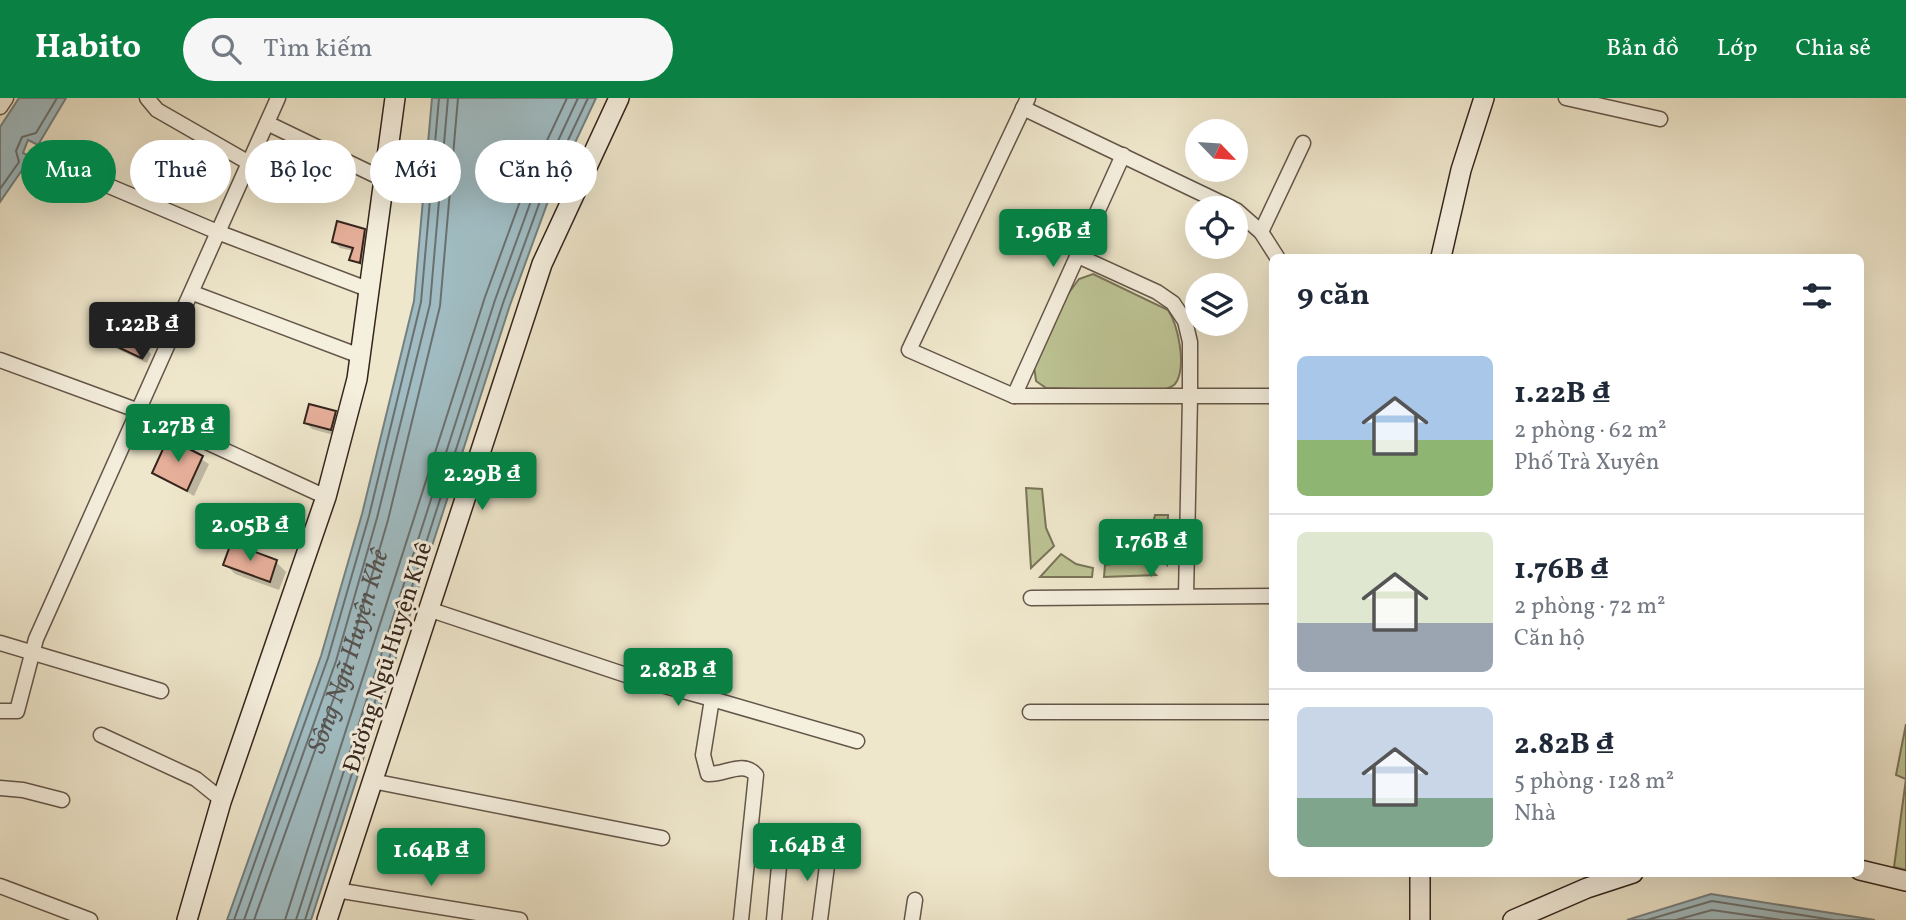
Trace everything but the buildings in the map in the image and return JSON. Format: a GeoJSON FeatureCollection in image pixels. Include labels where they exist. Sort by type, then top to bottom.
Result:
{"type":"FeatureCollection","features":[{"type":"Feature","properties":{"kind":"street"},"geometry":{"type":"LineString","coordinates":[[0,107],[6,98]]}},
{"type":"Feature","properties":{"kind":"street"},"geometry":{"type":"LineString","coordinates":[[146,98],[157,110],[175,122],[245,161]]}},
{"type":"Feature","properties":{"kind":"street"},"geometry":{"type":"LineString","coordinates":[[260,140],[278,98]]}},
{"type":"Feature","properties":{"kind":"street"},"geometry":{"type":"LineString","coordinates":[[390,140],[395,98]]}},
{"type":"Feature","properties":{"kind":"street","name":"Đường Ngũ Huyện Khê"},"geometry":{"type":"LineString","coordinates":[[327,920],[542,264],[619,98]]}},
{"type":"Feature","properties":{"kind":"street"},"geometry":{"type":"LineString","coordinates":[[1442,254],[1461,170],[1483,98]]}},
{"type":"Feature","properties":{"kind":"street"},"geometry":{"type":"LineString","coordinates":[[1566,98],[1660,119]]}},
{"type":"Feature","properties":{"kind":"street"},"geometry":{"type":"LineString","coordinates":[[1207,196],[1025,103],[909,350],[1014,396],[1269,396]]}},
{"type":"Feature","properties":{"kind":"street"},"geometry":{"type":"LineString","coordinates":[[267,123],[370,173]]}},
{"type":"Feature","properties":{"kind":"street"},"geometry":{"type":"LineString","coordinates":[[1261,232],[1303,143]]}},
{"type":"Feature","properties":{"kind":"street"},"geometry":{"type":"LineString","coordinates":[[1014,396],[1123,155]]}},
{"type":"Feature","properties":{"kind":"street"},"geometry":{"type":"LineString","coordinates":[[0,711],[17,711],[32,653],[245,177]]}},
{"type":"Feature","properties":{"kind":"street"},"geometry":{"type":"LineString","coordinates":[[116,189],[220,233],[370,290]]}},
{"type":"Feature","properties":{"kind":"street"},"geometry":{"type":"LineString","coordinates":[[187,920],[222,800],[326,498],[360,356],[382,203]]}},
{"type":"Feature","properties":{"kind":"street"},"geometry":{"type":"LineString","coordinates":[[1248,221],[1261,232],[1275,254]]}},
{"type":"Feature","properties":{"kind":"street"},"geometry":{"type":"LineString","coordinates":[[1078,256],[1157,292],[1173,303],[1185,321],[1190,342],[1186,596]]}},
{"type":"Feature","properties":{"kind":"street"},"geometry":{"type":"LineString","coordinates":[[193,293],[360,356]]}},
{"type":"Feature","properties":{"kind":"street"},"geometry":{"type":"LineString","coordinates":[[0,360],[139,411],[326,498]]}},
{"type":"Feature","properties":{"kind":"street"},"geometry":{"type":"LineString","coordinates":[[1031,598],[1269,596]]}},
{"type":"Feature","properties":{"kind":"street"},"geometry":{"type":"LineString","coordinates":[[428,609],[629,676],[857,741]]}},
{"type":"Feature","properties":{"kind":"street"},"geometry":{"type":"LineString","coordinates":[[0,643],[161,691]]}},
{"type":"Feature","properties":{"kind":"street"},"geometry":{"type":"LineString","coordinates":[[712,699],[703,755],[708,774],[743,767],[751,769],[756,775],[741,920]]}},
{"type":"Feature","properties":{"kind":"street"},"geometry":{"type":"LineString","coordinates":[[1030,712],[1269,712]]}},
{"type":"Feature","properties":{"kind":"street"},"geometry":{"type":"LineString","coordinates":[[102,735],[195,779],[222,800]]}},
{"type":"Feature","properties":{"kind":"street"},"geometry":{"type":"LineString","coordinates":[[372,782],[662,838]]}},
{"type":"Feature","properties":{"kind":"street"},"geometry":{"type":"LineString","coordinates":[[0,788],[23,790],[61,800]]}},
{"type":"Feature","properties":{"kind":"street"},"geometry":{"type":"LineString","coordinates":[[820,920],[829,850]]}},
{"type":"Feature","properties":{"kind":"street"},"geometry":{"type":"LineString","coordinates":[[774,920],[779,866]]}},
{"type":"Feature","properties":{"kind":"street"},"geometry":{"type":"LineString","coordinates":[[1864,871],[1906,881]]}},
{"type":"Feature","properties":{"kind":"street"},"geometry":{"type":"LineString","coordinates":[[1420,877],[1420,920]]}},
{"type":"Feature","properties":{"kind":"street"},"geometry":{"type":"LineString","coordinates":[[1513,920],[1587,888],[1621,877]]}},
{"type":"Feature","properties":{"kind":"street"},"geometry":{"type":"LineString","coordinates":[[0,886],[90,920]]}},
{"type":"Feature","properties":{"kind":"street"},"geometry":{"type":"LineString","coordinates":[[336,890],[520,920]]}},
{"type":"Feature","properties":{"kind":"street"},"geometry":{"type":"LineString","coordinates":[[912,920],[915,900]]}},
{"type":"Feature","properties":{"kind":"green space"},"geometry":{"type":"Polygon","coordinates":[[[1093,274],[1168,310],[1178,334],[1181,355],[1180,373],[1174,385],[1158,391],[1046,388],[1036,381],[1034,366],[1065,298],[1079,279],[1093,274]]]}},
{"type":"Feature","properties":{"kind":"green space"},"geometry":{"type":"Polygon","coordinates":[[[1026,488],[1042,489],[1046,528],[1054,546],[1031,568],[1026,488]]]}},
{"type":"Feature","properties":{"kind":"green space"},"geometry":{"type":"Polygon","coordinates":[[[1155,515],[1168,515],[1167,565],[1142,544],[1151,532],[1155,515]]]}},
{"type":"Feature","properties":{"kind":"green space"},"geometry":{"type":"Polygon","coordinates":[[[1061,554],[1076,564],[1093,568],[1092,577],[1040,577],[1061,554]]]}},
{"type":"Feature","properties":{"kind":"green space"},"geometry":{"type":"Polygon","coordinates":[[[1135,554],[1156,575],[1104,577],[1105,565],[1126,562],[1135,554]]]}},
{"type":"Feature","properties":{"kind":"green space"},"geometry":{"type":"Polygon","coordinates":[[[1906,724],[1906,779],[1896,775],[1906,724]]]}},
{"type":"Feature","properties":{"kind":"green space"},"geometry":{"type":"Polygon","coordinates":[[[1906,779],[1906,870],[1894,867],[1906,779]]]}},
{"type":"Feature","properties":{"kind":"water"},"geometry":{"type":"Polygon","coordinates":[[[19,98],[66,98],[41,140],[21,140],[21,172],[0,202],[0,127],[19,98]]]}},
{"type":"Feature","properties":{"kind":"water","name":"Sông Ngũ Huyện Khê"},"geometry":{"type":"Polygon","coordinates":[[[432,98],[596,98],[576,140],[475,140],[475,203],[547,203],[510,305],[311,920],[227,920],[321,656],[362,514],[414,301],[423,203],[461,203],[461,140],[428,140],[432,98]]]}},
{"type":"Feature","properties":{"kind":"water"},"geometry":{"type":"Polygon","coordinates":[[[1711,894],[1875,920],[1627,920],[1711,894]]]}}]}
